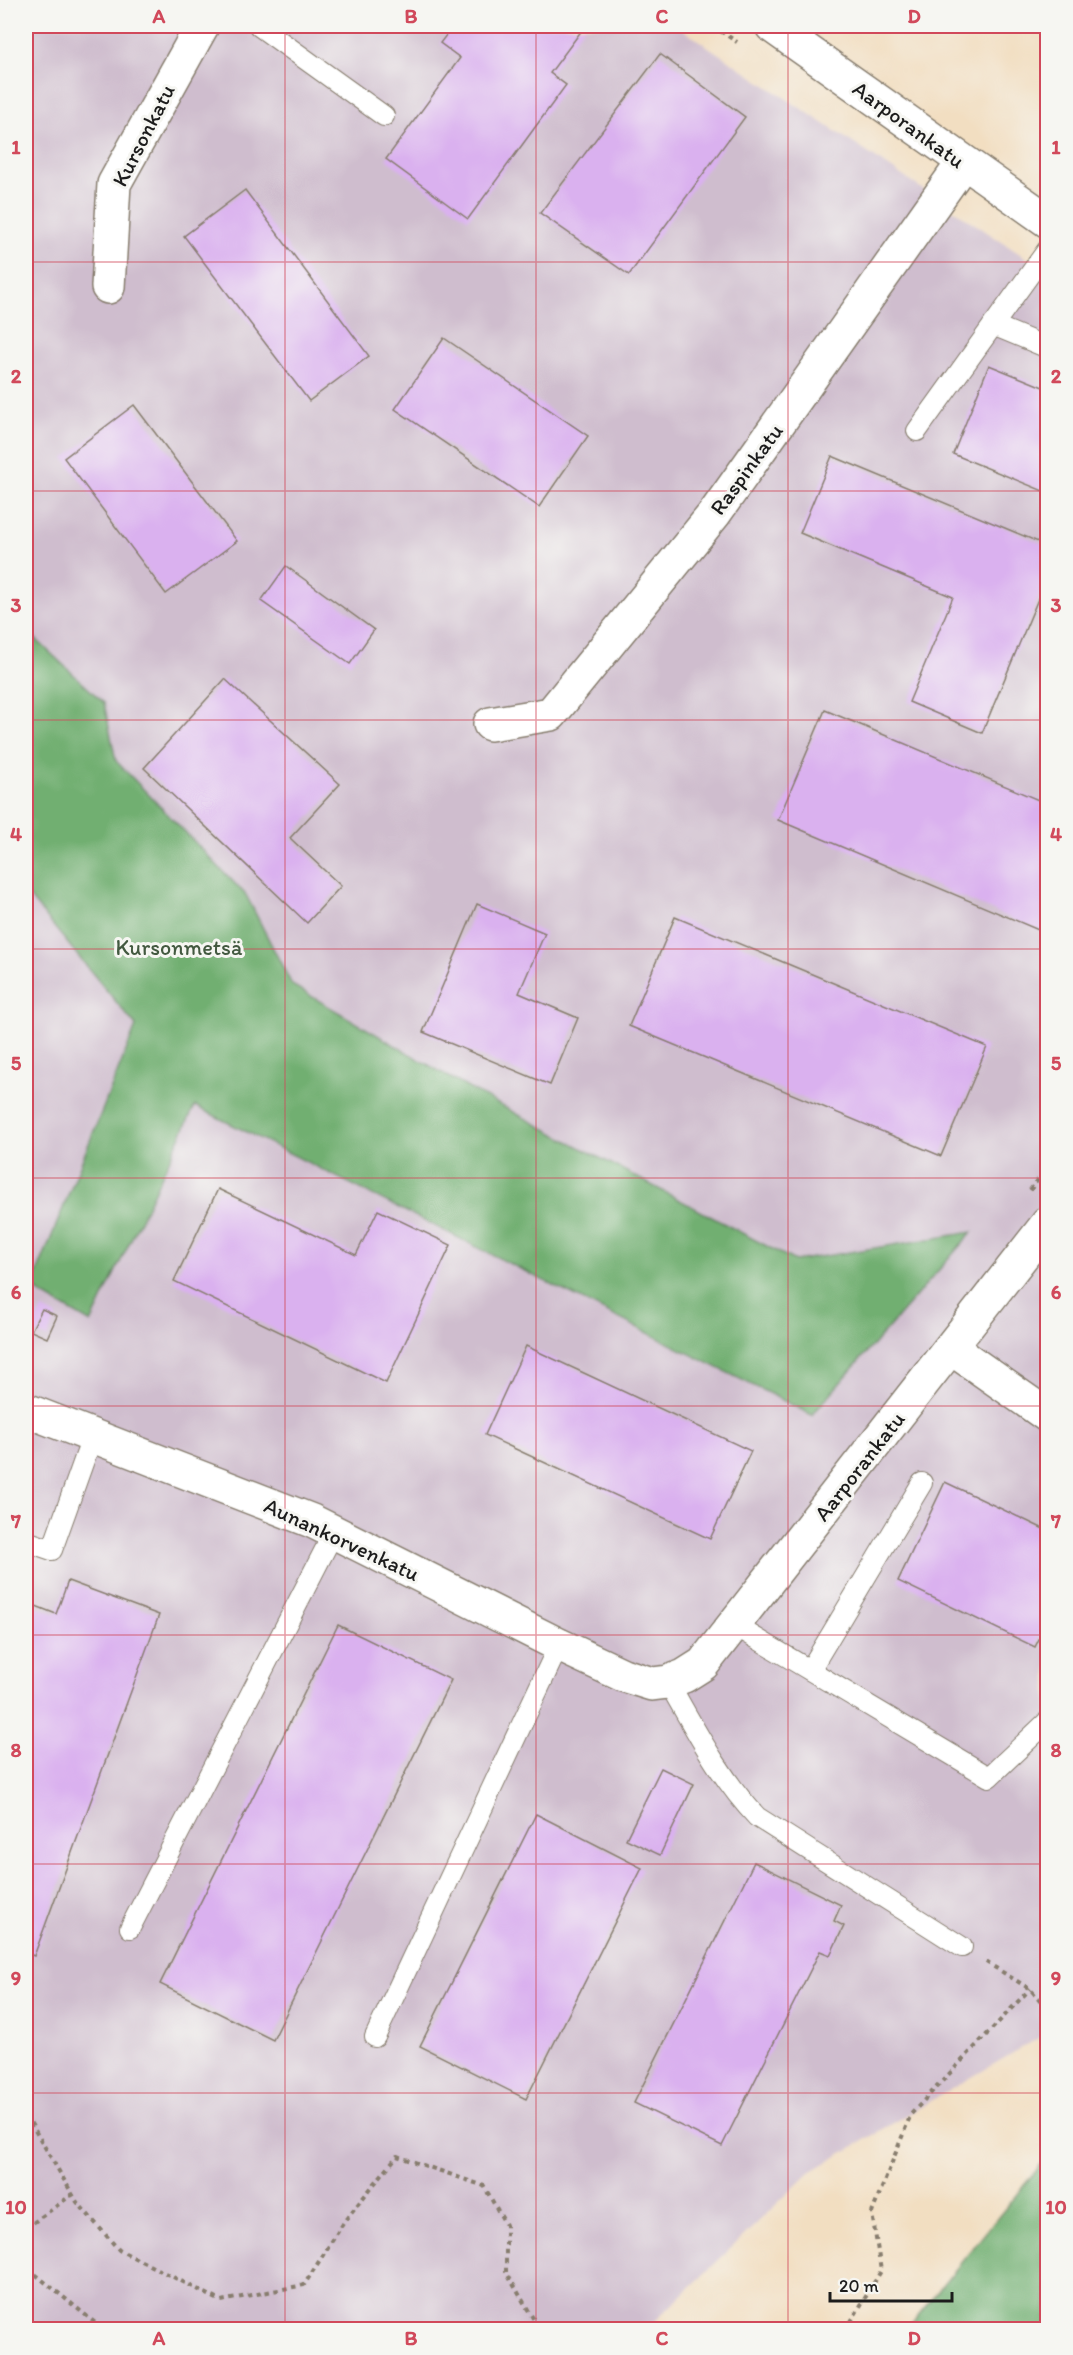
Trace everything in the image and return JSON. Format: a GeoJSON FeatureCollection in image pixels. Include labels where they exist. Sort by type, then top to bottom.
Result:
{"type":"FeatureCollection","features":[{"type":"Feature","properties":{"kind":"street","name":"Kursonkatu"},"geometry":{"type":"LineString","coordinates":[[108,287],[114,184],[202,26]]}},
{"type":"Feature","properties":{"kind":"street","name":"Aarporankatu"},"geometry":{"type":"LineString","coordinates":[[772,26],[1047,221]]}},
{"type":"Feature","properties":{"kind":"street","name":"Raspinkatu"},"geometry":{"type":"LineString","coordinates":[[490,724],[551,714],[715,513],[963,163]]}},
{"type":"Feature","properties":{"kind":"street","name":"Aarporankatu"},"geometry":{"type":"LineString","coordinates":[[660,1683],[684,1676],[702,1664],[1047,1223]]}},
{"type":"Feature","properties":{"kind":"street"},"geometry":{"type":"LineString","coordinates":[[951,1348],[1047,1416]]}},
{"type":"Feature","properties":{"kind":"street","name":"Aunankorvenkatu"},"geometry":{"type":"LineString","coordinates":[[26,1410],[312,1521],[623,1675],[660,1683]]}},
{"type":"Feature","properties":{"kind":"lane"},"geometry":{"type":"LineString","coordinates":[[259,26],[384,116]]}},
{"type":"Feature","properties":{"kind":"lane"},"geometry":{"type":"LineString","coordinates":[[917,431],[1047,249]]}},
{"type":"Feature","properties":{"kind":"lane"},"geometry":{"type":"LineString","coordinates":[[993,325],[1047,348]]}},
{"type":"Feature","properties":{"kind":"lane"},"geometry":{"type":"LineString","coordinates":[[26,1540],[52,1550],[93,1435]]}},
{"type":"Feature","properties":{"kind":"lane"},"geometry":{"type":"LineString","coordinates":[[810,1670],[922,1483]]}},
{"type":"Feature","properties":{"kind":"lane"},"geometry":{"type":"LineString","coordinates":[[130,1928],[334,1532]]}},
{"type":"Feature","properties":{"kind":"lane"},"geometry":{"type":"LineString","coordinates":[[734,1625],[989,1777],[1047,1721]]}},
{"type":"Feature","properties":{"kind":"lane"},"geometry":{"type":"LineString","coordinates":[[375,2037],[559,1645]]}},
{"type":"Feature","properties":{"kind":"lane"},"geometry":{"type":"LineString","coordinates":[[660,1683],[738,1797],[757,1817],[962,1947]]}},
{"type":"Feature","properties":{"kind":"path"},"geometry":{"type":"LineString","coordinates":[[1024,1197],[1047,1167]]}},
{"type":"Feature","properties":{"kind":"path"},"geometry":{"type":"LineString","coordinates":[[962,1947],[1030,1989],[1047,2009]]}},
{"type":"Feature","properties":{"kind":"path"},"geometry":{"type":"LineString","coordinates":[[846,2330],[881,2271],[872,2213],[911,2114],[1030,1989]]}},
{"type":"Feature","properties":{"kind":"path"},"geometry":{"type":"LineString","coordinates":[[26,2115],[73,2194],[119,2250],[221,2301],[304,2285],[346,2219],[397,2156],[484,2186],[506,2225],[506,2272],[540,2330]]}},
{"type":"Feature","properties":{"kind":"path"},"geometry":{"type":"LineString","coordinates":[[26,2228],[73,2194]]}},
{"type":"Feature","properties":{"kind":"path"},"geometry":{"type":"LineString","coordinates":[[26,2259],[34,2274],[104,2330]]}},
{"type":"Feature","properties":{"kind":"shaded area"},"geometry":{"type":"Polygon","coordinates":[[[26,26],[677,26],[1047,272],[1047,2033],[810,2172],[647,2329],[26,2330],[26,26]]]}},
{"type":"Feature","properties":{"kind":"green space","name":"Kursonmetsä"},"geometry":{"type":"Polygon","coordinates":[[[26,630],[104,703],[116,761],[246,895],[292,985],[468,1088],[795,1261],[972,1232],[812,1415],[195,1106],[91,1323],[31,1288],[136,1026],[26,893],[26,630]]]}},
{"type":"Feature","properties":{"kind":"green space"},"geometry":{"type":"Polygon","coordinates":[[[1047,2157],[1047,2329],[907,2329],[1047,2157]]]}},
{"type":"Feature","properties":{"kind":"building"},"geometry":{"type":"Polygon","coordinates":[[[453,26],[585,26],[550,73],[566,85],[468,219],[386,159],[460,58],[440,43],[453,26]]]}},
{"type":"Feature","properties":{"kind":"building"},"geometry":{"type":"Polygon","coordinates":[[[660,54],[745,117],[629,275],[540,213],[660,54]]]}},
{"type":"Feature","properties":{"kind":"building"},"geometry":{"type":"Polygon","coordinates":[[[245,190],[369,356],[309,401],[184,236],[245,190]]]}},
{"type":"Feature","properties":{"kind":"building"},"geometry":{"type":"Polygon","coordinates":[[[444,338],[588,436],[539,507],[395,409],[444,338]]]}},
{"type":"Feature","properties":{"kind":"building"},"geometry":{"type":"Polygon","coordinates":[[[989,365],[1048,389],[1048,493],[953,454],[989,365]]]}},
{"type":"Feature","properties":{"kind":"building"},"geometry":{"type":"Polygon","coordinates":[[[134,405],[237,541],[166,594],[64,458],[134,405]]]}},
{"type":"Feature","properties":{"kind":"building"},"geometry":{"type":"Polygon","coordinates":[[[832,456],[1048,546],[1048,575],[982,733],[909,702],[953,597],[800,533],[832,456]]]}},
{"type":"Feature","properties":{"kind":"building"},"geometry":{"type":"Polygon","coordinates":[[[286,566],[374,630],[350,664],[261,601],[286,566]]]}},
{"type":"Feature","properties":{"kind":"building"},"geometry":{"type":"Polygon","coordinates":[[[225,679],[340,784],[290,838],[341,886],[307,923],[144,768],[225,679]]]}},
{"type":"Feature","properties":{"kind":"building"},"geometry":{"type":"Polygon","coordinates":[[[825,710],[1048,804],[1048,934],[778,820],[825,710]]]}},
{"type":"Feature","properties":{"kind":"building"},"geometry":{"type":"Polygon","coordinates":[[[477,904],[545,933],[519,993],[578,1018],[550,1085],[423,1032],[477,904]]]}},
{"type":"Feature","properties":{"kind":"building"},"geometry":{"type":"Polygon","coordinates":[[[675,917],[987,1047],[941,1156],[629,1026],[675,917]]]}},
{"type":"Feature","properties":{"kind":"building"},"geometry":{"type":"Polygon","coordinates":[[[218,1189],[356,1255],[378,1210],[451,1245],[386,1383],[174,1281],[218,1189]]]}},
{"type":"Feature","properties":{"kind":"building"},"geometry":{"type":"Polygon","coordinates":[[[42,1309],[57,1316],[47,1338],[31,1331],[42,1309]]]}},
{"type":"Feature","properties":{"kind":"building"},"geometry":{"type":"Polygon","coordinates":[[[526,1346],[751,1451],[710,1539],[485,1435],[526,1346]]]}},
{"type":"Feature","properties":{"kind":"building"},"geometry":{"type":"Polygon","coordinates":[[[945,1482],[1048,1531],[1048,1621],[1035,1647],[898,1581],[945,1482]]]}},
{"type":"Feature","properties":{"kind":"building"},"geometry":{"type":"Polygon","coordinates":[[[68,1581],[159,1615],[34,1956],[26,1953],[26,1602],[56,1614],[68,1581]]]}},
{"type":"Feature","properties":{"kind":"building"},"geometry":{"type":"Polygon","coordinates":[[[338,1625],[451,1680],[273,2040],[160,1984],[338,1625]]]}},
{"type":"Feature","properties":{"kind":"building"},"geometry":{"type":"Polygon","coordinates":[[[661,1768],[694,1784],[660,1855],[626,1839],[661,1768]]]}},
{"type":"Feature","properties":{"kind":"building"},"geometry":{"type":"Polygon","coordinates":[[[536,1814],[642,1868],[526,2099],[420,2046],[536,1814]]]}},
{"type":"Feature","properties":{"kind":"building"},"geometry":{"type":"Polygon","coordinates":[[[754,1862],[841,1905],[834,1921],[844,1926],[830,1955],[820,1951],[722,2146],[634,2103],[754,1862]]]}}]}
